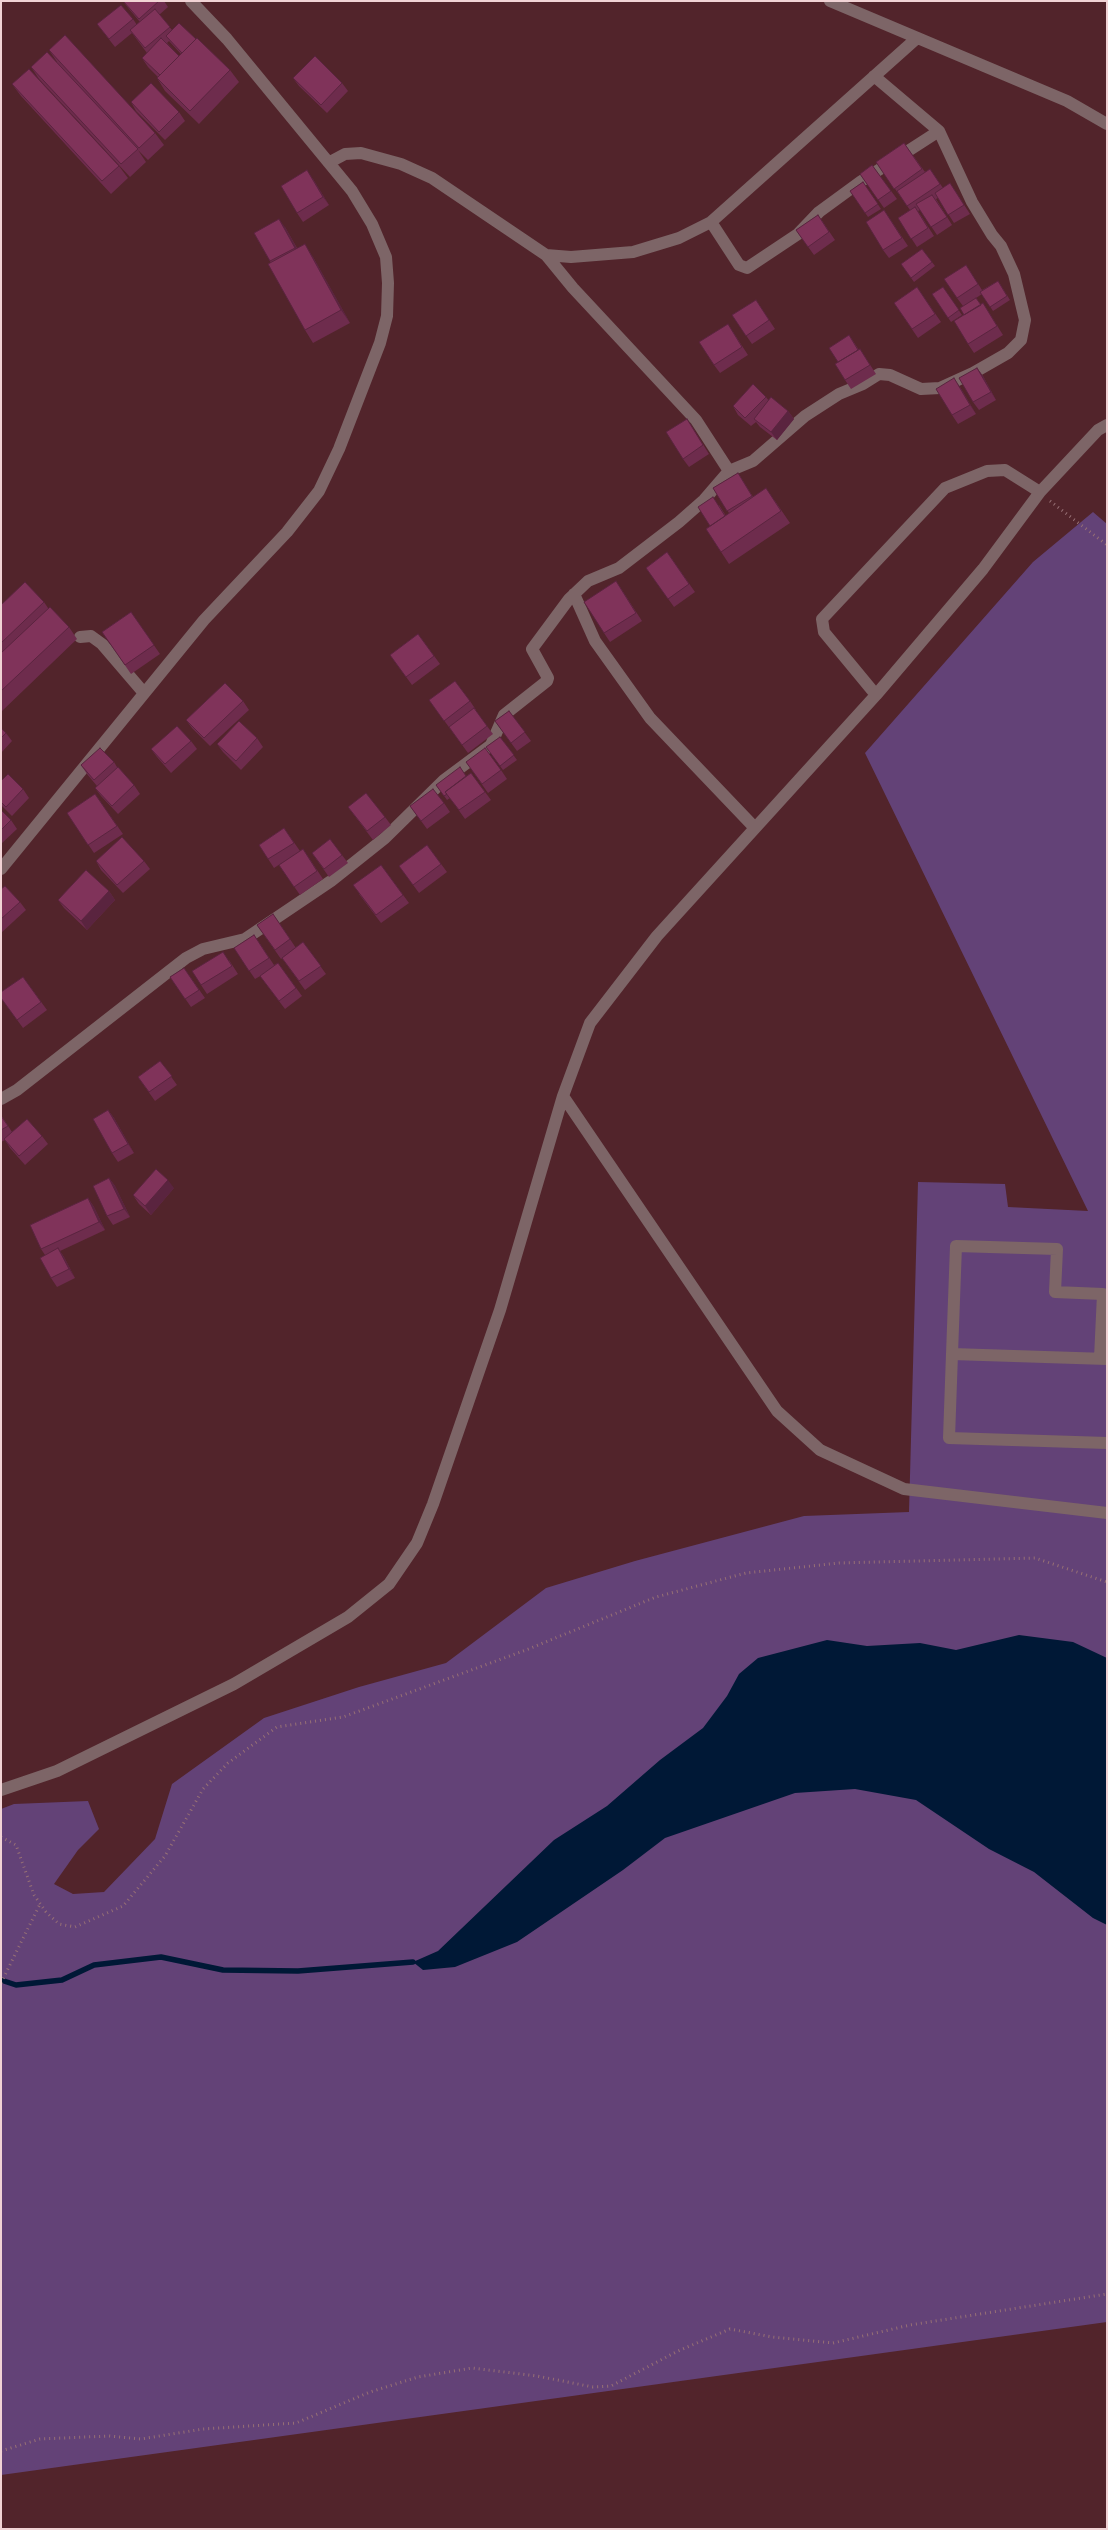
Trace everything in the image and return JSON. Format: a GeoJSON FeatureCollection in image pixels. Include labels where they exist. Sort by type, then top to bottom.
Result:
{"type":"FeatureCollection","features":[{"type":"Feature","properties":{"kind":"street"},"geometry":{"type":"LineString","coordinates":[[1,869],[204,620],[287,532],[319,491],[330,471],[380,343],[387,316],[388,282],[386,257],[372,224],[352,190],[227,39],[191,1]]}},
{"type":"Feature","properties":{"kind":"street"},"geometry":{"type":"LineString","coordinates":[[830,1],[1067,101],[1107,124]]}},
{"type":"Feature","properties":{"kind":"street"},"geometry":{"type":"LineString","coordinates":[[546,255],[570,257],[634,252],[679,238],[711,222],[917,38]]}},
{"type":"Feature","properties":{"kind":"street"},"geometry":{"type":"LineString","coordinates":[[1,1099],[17,1090],[186,958],[203,949],[245,939],[331,881],[385,838],[444,780],[491,744],[504,715],[547,681],[548,678],[532,650],[574,594],[588,582],[619,568],[679,522],[704,500],[730,471],[753,462],[805,416],[839,394],[863,384],[879,374],[890,375],[921,389],[940,388],[972,374],[1008,354],[1021,340],[1024,320],[1014,274],[1001,246],[972,202],[939,131],[874,76]]}},
{"type":"Feature","properties":{"kind":"street"},"geometry":{"type":"LineString","coordinates":[[711,222],[739,264],[748,268],[798,234],[819,212],[860,182],[939,131]]}},
{"type":"Feature","properties":{"kind":"street"},"geometry":{"type":"LineString","coordinates":[[330,162],[345,154],[361,154],[401,164],[432,178],[546,255],[579,295],[696,420],[730,471]]}},
{"type":"Feature","properties":{"kind":"street"},"geometry":{"type":"LineString","coordinates":[[1,1790],[56,1771],[234,1684],[348,1617],[389,1584],[417,1543],[433,1504],[500,1310],[564,1096],[590,1022],[656,936],[876,695],[983,569],[1040,492],[1098,430],[1107,425]]}},
{"type":"Feature","properties":{"kind":"street"},"geometry":{"type":"LineString","coordinates":[[876,695],[824,632],[822,619],[945,488],[987,471],[1005,470],[1040,492]]}},
{"type":"Feature","properties":{"kind":"street"},"geometry":{"type":"LineString","coordinates":[[574,594],[595,640],[650,718],[755,828]]}},
{"type":"Feature","properties":{"kind":"street"},"geometry":{"type":"LineString","coordinates":[[80,637],[91,636],[102,644],[144,693]]}},
{"type":"Feature","properties":{"kind":"street"},"geometry":{"type":"LineString","coordinates":[[564,1096],[776,1411],[820,1450],[904,1489],[1107,1514]]}},
{"type":"Feature","properties":{"kind":"street"},"geometry":{"type":"LineString","coordinates":[[952,1354],[1104,1359],[1103,1294],[1055,1292],[1057,1249],[956,1246],[952,1354],[949,1438],[1107,1443]]}},
{"type":"Feature","properties":{"kind":"path"},"geometry":{"type":"LineString","coordinates":[[1040,492],[1086,531],[1107,545]]}},
{"type":"Feature","properties":{"kind":"path"},"geometry":{"type":"LineString","coordinates":[[1,1837],[16,1845],[34,1895],[40,1904],[59,1924],[75,1927],[123,1906],[165,1856],[203,1789],[228,1763],[278,1727],[343,1717],[526,1650],[656,1597],[746,1573],[839,1563],[1035,1558],[1107,1582]]}},
{"type":"Feature","properties":{"kind":"path"},"geometry":{"type":"LineString","coordinates":[[1,1983],[40,1904]]}},
{"type":"Feature","properties":{"kind":"path"},"geometry":{"type":"LineString","coordinates":[[1,2451],[40,2439],[109,2436],[141,2439],[203,2429],[296,2423],[370,2392],[418,2377],[472,2368],[537,2376],[594,2387],[611,2386],[678,2351],[730,2329],[772,2337],[833,2343],[910,2325],[1107,2294]]}},
{"type":"Feature","properties":{"kind":"shaded area"},"geometry":{"type":"Polygon","coordinates":[[[1093,512],[1107,524],[1107,2322],[1,2475],[1,1809],[14,1804],[88,1801],[99,1829],[78,1850],[54,1884],[73,1894],[104,1892],[155,1839],[172,1784],[264,1718],[359,1687],[446,1663],[546,1588],[635,1561],[804,1516],[909,1512],[918,1182],[1005,1184],[1008,1207],[1088,1211],[865,753],[1033,562],[1093,512]]]}},
{"type":"Feature","properties":{"kind":"water"},"geometry":{"type":"Polygon","coordinates":[[[1019,1635],[1073,1642],[1107,1658],[1107,1925],[1093,1918],[1034,1872],[989,1849],[916,1800],[855,1789],[795,1793],[665,1838],[623,1870],[517,1942],[455,1967],[423,1970],[413,1962],[438,1951],[554,1840],[607,1806],[660,1760],[703,1728],[727,1696],[739,1674],[758,1658],[827,1640],[867,1646],[920,1643],[956,1650],[1019,1635]]]}},
{"type":"Feature","properties":{"kind":"building"},"geometry":{"type":"Polygon","coordinates":[[[123,1],[159,1],[139,19],[123,1]]]}},
{"type":"Feature","properties":{"kind":"building"},"geometry":{"type":"Polygon","coordinates":[[[121,5],[133,19],[109,39],[97,24],[121,5]]]}},
{"type":"Feature","properties":{"kind":"building"},"geometry":{"type":"Polygon","coordinates":[[[155,9],[170,27],[145,48],[130,30],[155,9]]]}},
{"type":"Feature","properties":{"kind":"building"},"geometry":{"type":"Polygon","coordinates":[[[179,23],[196,39],[182,53],[166,36],[179,23]]]}},
{"type":"Feature","properties":{"kind":"building"},"geometry":{"type":"Polygon","coordinates":[[[65,35],[155,133],[139,148],[49,50],[65,35]]]}},
{"type":"Feature","properties":{"kind":"building"},"geometry":{"type":"Polygon","coordinates":[[[161,38],[179,56],[160,75],[142,58],[161,38]]]}},
{"type":"Feature","properties":{"kind":"building"},"geometry":{"type":"Polygon","coordinates":[[[197,38],[230,70],[190,111],[157,78],[197,38]]]}},
{"type":"Feature","properties":{"kind":"building"},"geometry":{"type":"Polygon","coordinates":[[[47,52],[138,149],[121,164],[31,67],[47,52]]]}},
{"type":"Feature","properties":{"kind":"building"},"geometry":{"type":"Polygon","coordinates":[[[315,56],[342,83],[321,105],[293,78],[315,56]]]}},
{"type":"Feature","properties":{"kind":"building"},"geometry":{"type":"Polygon","coordinates":[[[29,69],[119,166],[102,181],[12,84],[29,69]]]}},
{"type":"Feature","properties":{"kind":"building"},"geometry":{"type":"Polygon","coordinates":[[[151,83],[179,112],[159,132],[131,102],[151,83]]]}},
{"type":"Feature","properties":{"kind":"building"},"geometry":{"type":"Polygon","coordinates":[[[904,143],[922,169],[894,189],[876,162],[904,143]]]}},
{"type":"Feature","properties":{"kind":"building"},"geometry":{"type":"Polygon","coordinates":[[[872,165],[891,191],[878,200],[860,174],[872,165]]]}},
{"type":"Feature","properties":{"kind":"building"},"geometry":{"type":"Polygon","coordinates":[[[930,169],[940,184],[907,206],[897,191],[930,169]]]}},
{"type":"Feature","properties":{"kind":"building"},"geometry":{"type":"Polygon","coordinates":[[[307,170],[323,197],[297,213],[281,186],[307,170]]]}},
{"type":"Feature","properties":{"kind":"building"},"geometry":{"type":"Polygon","coordinates":[[[863,182],[878,204],[865,213],[850,191],[863,182]]]}},
{"type":"Feature","properties":{"kind":"building"},"geometry":{"type":"Polygon","coordinates":[[[950,183],[964,205],[948,215],[935,193],[950,183]]]}},
{"type":"Feature","properties":{"kind":"building"},"geometry":{"type":"Polygon","coordinates":[[[932,195],[947,217],[931,227],[916,204],[932,195]]]}},
{"type":"Feature","properties":{"kind":"building"},"geometry":{"type":"Polygon","coordinates":[[[915,207],[928,228],[911,239],[898,218],[915,207]]]}},
{"type":"Feature","properties":{"kind":"building"},"geometry":{"type":"Polygon","coordinates":[[[884,210],[902,238],[883,250],[866,222],[884,210]]]}},
{"type":"Feature","properties":{"kind":"building"},"geometry":{"type":"Polygon","coordinates":[[[818,215],[829,232],[808,247],[796,230],[818,215]]]}},
{"type":"Feature","properties":{"kind":"building"},"geometry":{"type":"Polygon","coordinates":[[[279,219],[295,248],[270,261],[254,233],[279,219]]]}},
{"type":"Feature","properties":{"kind":"building"},"geometry":{"type":"Polygon","coordinates":[[[305,244],[341,310],[305,330],[268,264],[305,244]]]}},
{"type":"Feature","properties":{"kind":"building"},"geometry":{"type":"Polygon","coordinates":[[[922,249],[932,262],[911,278],[901,264],[922,249]]]}},
{"type":"Feature","properties":{"kind":"building"},"geometry":{"type":"Polygon","coordinates":[[[966,265],[978,284],[957,298],[944,279],[966,265]]]}},
{"type":"Feature","properties":{"kind":"building"},"geometry":{"type":"Polygon","coordinates":[[[998,281],[1007,296],[990,307],[980,292],[998,281]]]}},
{"type":"Feature","properties":{"kind":"building"},"geometry":{"type":"Polygon","coordinates":[[[917,287],[935,314],[912,329],[894,303],[917,287]]]}},
{"type":"Feature","properties":{"kind":"building"},"geometry":{"type":"Polygon","coordinates":[[[943,287],[959,310],[948,318],[932,294],[943,287]]]}},
{"type":"Feature","properties":{"kind":"building"},"geometry":{"type":"Polygon","coordinates":[[[976,298],[981,305],[964,315],[960,308],[976,298]]]}},
{"type":"Feature","properties":{"kind":"building"},"geometry":{"type":"Polygon","coordinates":[[[756,300],[769,320],[746,336],[732,315],[756,300]]]}},
{"type":"Feature","properties":{"kind":"building"},"geometry":{"type":"Polygon","coordinates":[[[983,303],[997,326],[968,344],[954,321],[983,303]]]}},
{"type":"Feature","properties":{"kind":"building"},"geometry":{"type":"Polygon","coordinates":[[[728,324],[742,347],[714,365],[699,342],[728,324]]]}},
{"type":"Feature","properties":{"kind":"building"},"geometry":{"type":"Polygon","coordinates":[[[849,335],[858,350],[838,362],[829,348],[849,335]]]}},
{"type":"Feature","properties":{"kind":"building"},"geometry":{"type":"Polygon","coordinates":[[[860,349],[870,365],[845,380],[835,364],[860,349]]]}},
{"type":"Feature","properties":{"kind":"building"},"geometry":{"type":"Polygon","coordinates":[[[977,368],[991,392],[973,402],[959,378],[977,368]]]}},
{"type":"Feature","properties":{"kind":"building"},"geometry":{"type":"Polygon","coordinates":[[[954,378],[970,405],[952,415],[936,389],[954,378]]]}},
{"type":"Feature","properties":{"kind":"building"},"geometry":{"type":"Polygon","coordinates":[[[753,384],[766,397],[745,418],[733,406],[753,384]]]}},
{"type":"Feature","properties":{"kind":"building"},"geometry":{"type":"Polygon","coordinates":[[[771,397],[788,411],[771,432],[754,419],[771,397]]]}},
{"type":"Feature","properties":{"kind":"building"},"geometry":{"type":"Polygon","coordinates":[[[687,419],[703,445],[683,459],[666,432],[687,419]]]}},
{"type":"Feature","properties":{"kind":"building"},"geometry":{"type":"Polygon","coordinates":[[[738,473],[752,496],[727,511],[713,488],[738,473]]]}},
{"type":"Feature","properties":{"kind":"building"},"geometry":{"type":"Polygon","coordinates":[[[766,488],[781,511],[721,552],[706,529],[766,488]]]}},
{"type":"Feature","properties":{"kind":"building"},"geometry":{"type":"Polygon","coordinates":[[[713,497],[725,516],[710,526],[698,507],[713,497]]]}},
{"type":"Feature","properties":{"kind":"building"},"geometry":{"type":"Polygon","coordinates":[[[667,552],[689,584],[668,599],[646,568],[667,552]]]}},
{"type":"Feature","properties":{"kind":"building"},"geometry":{"type":"Polygon","coordinates":[[[616,581],[636,613],[604,633],[584,602],[616,581]]]}},
{"type":"Feature","properties":{"kind":"building"},"geometry":{"type":"Polygon","coordinates":[[[25,582],[44,602],[1,643],[1,605],[25,582]]]}},
{"type":"Feature","properties":{"kind":"building"},"geometry":{"type":"Polygon","coordinates":[[[50,607],[69,627],[1,691],[1,653],[50,607]]]}},
{"type":"Feature","properties":{"kind":"building"},"geometry":{"type":"Polygon","coordinates":[[[131,612],[154,645],[125,665],[102,632],[131,612]]]}},
{"type":"Feature","properties":{"kind":"building"},"geometry":{"type":"Polygon","coordinates":[[[418,634],[434,656],[406,677],[390,655],[418,634]]]}},
{"type":"Feature","properties":{"kind":"building"},"geometry":{"type":"Polygon","coordinates":[[[455,681],[470,701],[444,721],[429,700],[455,681]]]}},
{"type":"Feature","properties":{"kind":"building"},"geometry":{"type":"Polygon","coordinates":[[[225,683],[243,701],[204,738],[186,720],[225,683]]]}},
{"type":"Feature","properties":{"kind":"building"},"geometry":{"type":"Polygon","coordinates":[[[474,708],[487,726],[462,745],[449,727],[474,708]]]}},
{"type":"Feature","properties":{"kind":"building"},"geometry":{"type":"Polygon","coordinates":[[[509,711],[525,732],[511,743],[495,721],[509,711]]]}},
{"type":"Feature","properties":{"kind":"building"},"geometry":{"type":"Polygon","coordinates":[[[239,721],[257,738],[236,761],[217,744],[239,721]]]}},
{"type":"Feature","properties":{"kind":"building"},"geometry":{"type":"Polygon","coordinates":[[[177,726],[191,741],[165,764],[151,749],[177,726]]]}},
{"type":"Feature","properties":{"kind":"building"},"geometry":{"type":"Polygon","coordinates":[[[1,728],[6,733],[1,738],[1,728]]]}},
{"type":"Feature","properties":{"kind":"building"},"geometry":{"type":"Polygon","coordinates":[[[500,737],[514,755],[500,766],[486,747],[500,737]]]}},
{"type":"Feature","properties":{"kind":"building"},"geometry":{"type":"Polygon","coordinates":[[[100,748],[114,762],[94,780],[81,765],[100,748]]]}},
{"type":"Feature","properties":{"kind":"building"},"geometry":{"type":"Polygon","coordinates":[[[485,748],[501,770],[482,784],[466,762],[485,748]]]}},
{"type":"Feature","properties":{"kind":"building"},"geometry":{"type":"Polygon","coordinates":[[[118,767],[134,785],[112,806],[95,788],[118,767]]]}},
{"type":"Feature","properties":{"kind":"building"},"geometry":{"type":"Polygon","coordinates":[[[460,767],[466,776],[445,792],[447,794],[444,796],[436,785],[460,767]]]}},
{"type":"Feature","properties":{"kind":"building"},"geometry":{"type":"Polygon","coordinates":[[[471,773],[485,792],[459,810],[445,792],[471,773]]]}},
{"type":"Feature","properties":{"kind":"building"},"geometry":{"type":"Polygon","coordinates":[[[8,774],[23,789],[6,807],[1,802],[1,781],[8,774]]]}},
{"type":"Feature","properties":{"kind":"building"},"geometry":{"type":"Polygon","coordinates":[[[433,789],[444,803],[421,821],[410,806],[433,789]]]}},
{"type":"Feature","properties":{"kind":"building"},"geometry":{"type":"Polygon","coordinates":[[[366,793],[385,817],[367,831],[348,807],[366,793]]]}},
{"type":"Feature","properties":{"kind":"building"},"geometry":{"type":"Polygon","coordinates":[[[95,794],[117,826],[88,845],[67,813],[95,794]]]}},
{"type":"Feature","properties":{"kind":"building"},"geometry":{"type":"Polygon","coordinates":[[[1,810],[11,820],[1,830],[1,810]]]}},
{"type":"Feature","properties":{"kind":"building"},"geometry":{"type":"Polygon","coordinates":[[[284,828],[294,843],[268,859],[259,845],[284,828]]]}},
{"type":"Feature","properties":{"kind":"building"},"geometry":{"type":"Polygon","coordinates":[[[122,837],[144,861],[117,885],[96,861],[122,837]]]}},
{"type":"Feature","properties":{"kind":"building"},"geometry":{"type":"Polygon","coordinates":[[[330,839],[342,855],[324,869],[312,853],[330,839]]]}},
{"type":"Feature","properties":{"kind":"building"},"geometry":{"type":"Polygon","coordinates":[[[427,845],[441,864],[413,885],[399,866],[427,845]]]}},
{"type":"Feature","properties":{"kind":"building"},"geometry":{"type":"Polygon","coordinates":[[[303,849],[317,871],[294,887],[279,865],[303,849]]]}},
{"type":"Feature","properties":{"kind":"building"},"geometry":{"type":"Polygon","coordinates":[[[381,865],[403,895],[376,915],[353,885],[381,865]]]}},
{"type":"Feature","properties":{"kind":"building"},"geometry":{"type":"Polygon","coordinates":[[[86,870],[109,891],[81,921],[58,900],[86,870]]]}},
{"type":"Feature","properties":{"kind":"building"},"geometry":{"type":"Polygon","coordinates":[[[5,886],[20,902],[1,919],[1,889],[5,886]]]}},
{"type":"Feature","properties":{"kind":"building"},"geometry":{"type":"Polygon","coordinates":[[[273,914],[290,939],[275,950],[257,925],[273,914]]]}},
{"type":"Feature","properties":{"kind":"building"},"geometry":{"type":"Polygon","coordinates":[[[254,935],[269,958],[249,971],[234,948],[254,935]]]}},
{"type":"Feature","properties":{"kind":"building"},"geometry":{"type":"Polygon","coordinates":[[[303,942],[321,966],[299,981],[282,958],[303,942]]]}},
{"type":"Feature","properties":{"kind":"building"},"geometry":{"type":"Polygon","coordinates":[[[223,952],[232,966],[201,985],[192,971],[223,952]]]}},
{"type":"Feature","properties":{"kind":"building"},"geometry":{"type":"Polygon","coordinates":[[[278,963],[296,988],[279,1001],[260,976],[278,963]]]}},
{"type":"Feature","properties":{"kind":"building"},"geometry":{"type":"Polygon","coordinates":[[[184,968],[199,990],[185,999],[170,977],[184,968]]]}},
{"type":"Feature","properties":{"kind":"building"},"geometry":{"type":"Polygon","coordinates":[[[23,977],[41,1002],[17,1020],[1,998],[1,992],[23,977]]]}},
{"type":"Feature","properties":{"kind":"building"},"geometry":{"type":"Polygon","coordinates":[[[160,1061],[172,1076],[149,1092],[138,1077],[160,1061]]]}},
{"type":"Feature","properties":{"kind":"building"},"geometry":{"type":"Polygon","coordinates":[[[108,1110],[128,1144],[112,1153],[93,1119],[108,1110]]]}},
{"type":"Feature","properties":{"kind":"building"},"geometry":{"type":"Polygon","coordinates":[[[1,1116],[8,1126],[1,1130],[1,1116]]]}},
{"type":"Feature","properties":{"kind":"building"},"geometry":{"type":"Polygon","coordinates":[[[27,1119],[42,1136],[19,1156],[4,1139],[27,1119]]]}},
{"type":"Feature","properties":{"kind":"building"},"geometry":{"type":"Polygon","coordinates":[[[156,1169],[168,1180],[145,1206],[133,1195],[156,1169]]]}},
{"type":"Feature","properties":{"kind":"building"},"geometry":{"type":"Polygon","coordinates":[[[109,1178],[124,1209],[107,1216],[93,1186],[109,1178]]]}},
{"type":"Feature","properties":{"kind":"building"},"geometry":{"type":"Polygon","coordinates":[[[88,1198],[99,1222],[41,1249],[30,1225],[88,1198]]]}},
{"type":"Feature","properties":{"kind":"building"},"geometry":{"type":"Polygon","coordinates":[[[58,1248],[69,1269],[51,1278],[40,1258],[58,1248]]]}},
{"type":"Feature","properties":{"kind":"waterway"},"geometry":{"type":"LineString","coordinates":[[1,1980],[16,1985],[62,1980],[94,1965],[161,1957],[223,1970],[298,1971],[413,1962]]}}]}
